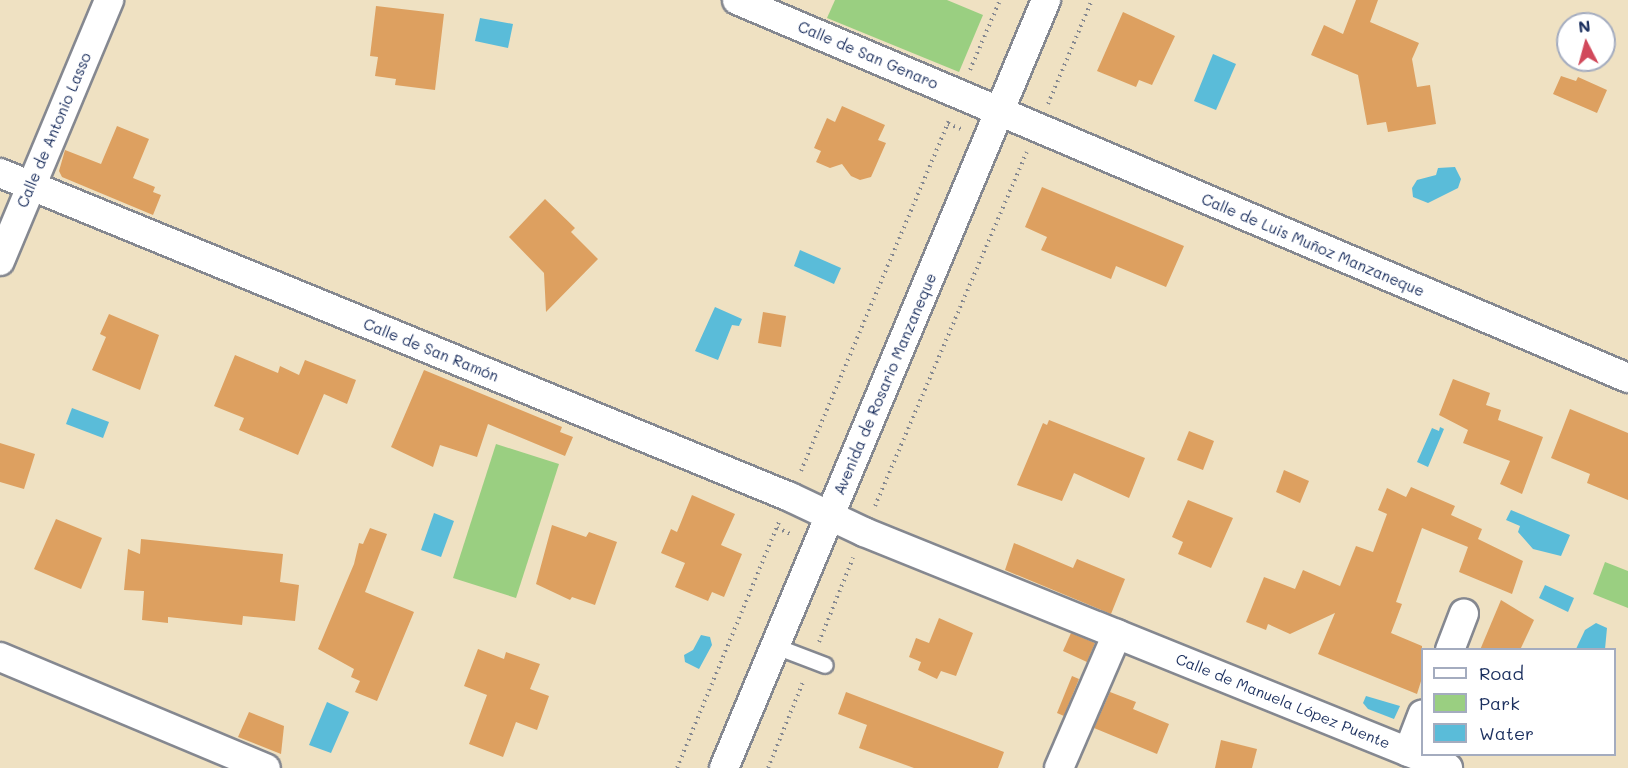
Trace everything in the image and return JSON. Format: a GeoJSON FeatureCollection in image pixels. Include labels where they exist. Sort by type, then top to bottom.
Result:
{"type":"FeatureCollection","features":[{"type":"Feature","properties":{"kind":"street","name":"Calle de Antonio Lasso"},"geometry":{"type":"LineString","coordinates":[[0,261],[109,0]]}},
{"type":"Feature","properties":{"kind":"street","name":"Calle de San Genaro"},"geometry":{"type":"LineString","coordinates":[[737,0],[999,112]]}},
{"type":"Feature","properties":{"kind":"street","name":"Avenida de Rosario Manzaneque"},"geometry":{"type":"LineString","coordinates":[[724,768],[1046,0]]}},
{"type":"Feature","properties":{"kind":"street","name":"Calle de Luis Muñoz Manzaneque"},"geometry":{"type":"LineString","coordinates":[[999,112],[1628,378]]}},
{"type":"Feature","properties":{"kind":"street","name":"Calle de San Ramón"},"geometry":{"type":"LineString","coordinates":[[0,173],[790,497],[829,516]]}},
{"type":"Feature","properties":{"kind":"street","name":"Calle de Manuela López Puente"},"geometry":{"type":"LineString","coordinates":[[829,516],[1448,768]]}},
{"type":"Feature","properties":{"kind":"street"},"geometry":{"type":"LineString","coordinates":[[1451,648],[1464,614]]}},
{"type":"Feature","properties":{"kind":"street"},"geometry":{"type":"LineString","coordinates":[[1059,768],[1117,634]]}},
{"type":"Feature","properties":{"kind":"street"},"geometry":{"type":"LineString","coordinates":[[0,657],[266,768]]}},
{"type":"Feature","properties":{"kind":"street"},"geometry":{"type":"LineString","coordinates":[[1408,752],[1421,718]]}},
{"type":"Feature","properties":{"kind":"lane"},"geometry":{"type":"LineString","coordinates":[[775,646],[818,663]]}},
{"type":"Feature","properties":{"kind":"path"},"geometry":{"type":"LineString","coordinates":[[677,768],[1000,0]]}},
{"type":"Feature","properties":{"kind":"path"},"geometry":{"type":"LineString","coordinates":[[768,768],[818,663],[864,532],[1092,0]]}},
{"type":"Feature","properties":{"kind":"green space"},"geometry":{"type":"Polygon","coordinates":[[[835,0],[947,0],[983,15],[959,72],[827,18],[835,0]]]}},
{"type":"Feature","properties":{"kind":"green space"},"geometry":{"type":"Polygon","coordinates":[[[496,444],[559,464],[516,598],[453,578],[496,444]]]}},
{"type":"Feature","properties":{"kind":"green space"},"geometry":{"type":"Polygon","coordinates":[[[1605,562],[1628,571],[1628,608],[1593,594],[1605,562]]]}},
{"type":"Feature","properties":{"kind":"water"},"geometry":{"type":"Polygon","coordinates":[[[480,18],[513,24],[508,48],[475,41],[480,18]]]}},
{"type":"Feature","properties":{"kind":"water"},"geometry":{"type":"Polygon","coordinates":[[[1213,54],[1236,64],[1216,110],[1194,101],[1213,54]]]}},
{"type":"Feature","properties":{"kind":"water"},"geometry":{"type":"Polygon","coordinates":[[[1455,167],[1461,179],[1458,188],[1428,203],[1413,197],[1412,188],[1417,180],[1436,175],[1438,168],[1455,167]]]}},
{"type":"Feature","properties":{"kind":"water"},"geometry":{"type":"Polygon","coordinates":[[[800,250],[841,268],[834,284],[794,266],[800,250]]]}},
{"type":"Feature","properties":{"kind":"water"},"geometry":{"type":"Polygon","coordinates":[[[715,307],[742,319],[739,326],[732,325],[718,360],[695,351],[715,307]]]}},
{"type":"Feature","properties":{"kind":"water"},"geometry":{"type":"Polygon","coordinates":[[[72,408],[109,422],[103,438],[66,424],[72,408]]]}},
{"type":"Feature","properties":{"kind":"water"},"geometry":{"type":"Polygon","coordinates":[[[1440,427],[1444,429],[1428,467],[1417,462],[1432,428],[1439,431],[1440,427]]]}},
{"type":"Feature","properties":{"kind":"water"},"geometry":{"type":"Polygon","coordinates":[[[1511,510],[1570,535],[1561,556],[1533,549],[1518,532],[1520,526],[1506,520],[1511,510]]]}},
{"type":"Feature","properties":{"kind":"water"},"geometry":{"type":"Polygon","coordinates":[[[434,513],[454,521],[441,557],[421,550],[434,513]]]}},
{"type":"Feature","properties":{"kind":"water"},"geometry":{"type":"Polygon","coordinates":[[[1545,585],[1574,598],[1568,612],[1539,598],[1545,585]]]}},
{"type":"Feature","properties":{"kind":"water"},"geometry":{"type":"Polygon","coordinates":[[[1596,623],[1607,628],[1605,648],[1576,648],[1585,630],[1596,623]]]}},
{"type":"Feature","properties":{"kind":"water"},"geometry":{"type":"Polygon","coordinates":[[[701,635],[710,637],[712,645],[699,669],[685,662],[684,655],[693,650],[701,635]]]}},
{"type":"Feature","properties":{"kind":"water"},"geometry":{"type":"Polygon","coordinates":[[[1366,696],[1400,706],[1394,719],[1368,709],[1363,703],[1366,696]]]}},
{"type":"Feature","properties":{"kind":"water"},"geometry":{"type":"Polygon","coordinates":[[[327,702],[349,712],[331,753],[309,745],[327,702]]]}},
{"type":"Feature","properties":{"kind":"building"},"geometry":{"type":"Polygon","coordinates":[[[1356,0],[1378,0],[1370,22],[1419,43],[1412,59],[1417,87],[1430,85],[1436,124],[1388,132],[1386,122],[1367,125],[1358,75],[1311,55],[1324,25],[1343,34],[1356,0]]]}},
{"type":"Feature","properties":{"kind":"building"},"geometry":{"type":"Polygon","coordinates":[[[376,6],[444,14],[435,90],[395,85],[396,79],[375,76],[378,57],[370,56],[376,6]]]}},
{"type":"Feature","properties":{"kind":"building"},"geometry":{"type":"Polygon","coordinates":[[[1123,12],[1175,36],[1152,85],[1139,80],[1136,87],[1097,71],[1123,12]]]}},
{"type":"Feature","properties":{"kind":"building"},"geometry":{"type":"Polygon","coordinates":[[[1561,76],[1576,81],[1578,77],[1607,90],[1597,113],[1553,94],[1561,76]]]}},
{"type":"Feature","properties":{"kind":"building"},"geometry":{"type":"Polygon","coordinates":[[[842,106],[885,125],[878,140],[886,143],[871,177],[860,180],[851,176],[842,164],[830,168],[816,162],[821,151],[814,148],[827,118],[835,122],[842,106]]]}},
{"type":"Feature","properties":{"kind":"building"},"geometry":{"type":"Polygon","coordinates":[[[117,126],[149,139],[133,178],[155,187],[153,192],[161,195],[153,215],[62,177],[59,171],[65,150],[101,164],[117,126]]]}},
{"type":"Feature","properties":{"kind":"building"},"geometry":{"type":"Polygon","coordinates":[[[1042,187],[1184,246],[1166,287],[1116,266],[1111,279],[1041,250],[1047,237],[1025,227],[1042,187]]]}},
{"type":"Feature","properties":{"kind":"building"},"geometry":{"type":"Polygon","coordinates":[[[545,199],[575,228],[571,232],[598,259],[546,312],[544,273],[509,237],[545,199]]]}},
{"type":"Feature","properties":{"kind":"building"},"geometry":{"type":"Polygon","coordinates":[[[763,312],[786,316],[781,347],[758,343],[763,312]]]}},
{"type":"Feature","properties":{"kind":"building"},"geometry":{"type":"Polygon","coordinates":[[[109,314],[159,335],[140,390],[92,370],[106,337],[100,334],[109,314]]]}},
{"type":"Feature","properties":{"kind":"building"},"geometry":{"type":"Polygon","coordinates":[[[235,355],[278,373],[280,366],[299,375],[305,360],[356,380],[347,404],[324,394],[298,455],[239,430],[244,418],[214,406],[235,355]]]}},
{"type":"Feature","properties":{"kind":"building"},"geometry":{"type":"Polygon","coordinates":[[[424,370],[562,427],[560,432],[573,437],[565,456],[488,424],[477,457],[440,445],[433,467],[391,447],[424,370]]]}},
{"type":"Feature","properties":{"kind":"building"},"geometry":{"type":"Polygon","coordinates":[[[1453,379],[1490,393],[1486,405],[1501,410],[1498,420],[1543,437],[1522,494],[1500,484],[1510,461],[1463,443],[1468,430],[1439,415],[1453,379]]]}},
{"type":"Feature","properties":{"kind":"building"},"geometry":{"type":"Polygon","coordinates":[[[1570,409],[1628,433],[1628,500],[1587,483],[1590,474],[1551,458],[1570,409]]]}},
{"type":"Feature","properties":{"kind":"building"},"geometry":{"type":"Polygon","coordinates":[[[1049,420],[1145,458],[1129,498],[1074,473],[1062,501],[1017,485],[1043,423],[1047,425],[1049,420]]]}},
{"type":"Feature","properties":{"kind":"building"},"geometry":{"type":"Polygon","coordinates":[[[1189,431],[1214,441],[1203,470],[1177,460],[1189,431]]]}},
{"type":"Feature","properties":{"kind":"building"},"geometry":{"type":"Polygon","coordinates":[[[0,443],[35,454],[24,489],[0,482],[0,443]]]}},
{"type":"Feature","properties":{"kind":"building"},"geometry":{"type":"Polygon","coordinates":[[[1284,470],[1309,481],[1300,503],[1276,492],[1284,470]]]}},
{"type":"Feature","properties":{"kind":"building"},"geometry":{"type":"Polygon","coordinates":[[[1411,487],[1455,506],[1451,515],[1482,529],[1478,539],[1523,561],[1512,594],[1459,572],[1468,547],[1422,528],[1396,602],[1402,604],[1391,633],[1422,646],[1421,681],[1417,694],[1318,654],[1335,613],[1290,634],[1268,624],[1266,630],[1246,622],[1264,577],[1295,589],[1303,570],[1340,586],[1356,546],[1373,552],[1387,514],[1378,510],[1387,488],[1406,497],[1411,487]]]}},
{"type":"Feature","properties":{"kind":"building"},"geometry":{"type":"Polygon","coordinates":[[[692,495],[735,514],[721,545],[742,554],[724,597],[712,592],[708,601],[675,587],[685,563],[661,553],[671,529],[677,532],[692,495]]]}},
{"type":"Feature","properties":{"kind":"building"},"geometry":{"type":"Polygon","coordinates":[[[1188,500],[1233,518],[1211,568],[1178,554],[1183,542],[1172,537],[1188,500]]]}},
{"type":"Feature","properties":{"kind":"building"},"geometry":{"type":"Polygon","coordinates":[[[56,519],[102,538],[81,589],[34,569],[56,519]]]}},
{"type":"Feature","properties":{"kind":"building"},"geometry":{"type":"Polygon","coordinates":[[[552,525],[586,537],[589,532],[617,542],[595,605],[572,597],[570,600],[536,584],[552,525]]]}},
{"type":"Feature","properties":{"kind":"building"},"geometry":{"type":"Polygon","coordinates":[[[370,528],[387,534],[365,592],[414,612],[377,701],[355,692],[360,681],[351,677],[354,669],[318,649],[354,564],[359,543],[363,544],[370,528]]]}},
{"type":"Feature","properties":{"kind":"building"},"geometry":{"type":"Polygon","coordinates":[[[141,539],[283,554],[280,582],[299,585],[295,621],[243,616],[242,625],[168,617],[168,623],[142,620],[144,591],[124,590],[128,549],[140,554],[141,539]]]}},
{"type":"Feature","properties":{"kind":"building"},"geometry":{"type":"Polygon","coordinates":[[[1014,543],[1073,568],[1077,559],[1125,579],[1111,614],[1005,570],[1014,543]]]}},
{"type":"Feature","properties":{"kind":"building"},"geometry":{"type":"Polygon","coordinates":[[[1501,600],[1534,620],[1521,648],[1481,648],[1501,600]]]}},
{"type":"Feature","properties":{"kind":"building"},"geometry":{"type":"Polygon","coordinates":[[[939,618],[973,633],[956,676],[941,671],[937,679],[918,670],[921,662],[909,657],[916,638],[929,643],[939,618]]]}},
{"type":"Feature","properties":{"kind":"building"},"geometry":{"type":"Polygon","coordinates":[[[1071,633],[1095,643],[1087,662],[1063,651],[1071,633]]]}},
{"type":"Feature","properties":{"kind":"building"},"geometry":{"type":"Polygon","coordinates":[[[478,649],[504,659],[506,652],[540,664],[530,689],[549,696],[537,730],[516,722],[503,757],[469,744],[487,695],[464,686],[478,649]]]}},
{"type":"Feature","properties":{"kind":"building"},"geometry":{"type":"Polygon","coordinates":[[[1072,676],[1079,679],[1064,716],[1057,713],[1072,676]]]}},
{"type":"Feature","properties":{"kind":"building"},"geometry":{"type":"Polygon","coordinates":[[[846,692],[1004,752],[998,768],[914,768],[859,748],[867,725],[838,714],[846,692]]]}},
{"type":"Feature","properties":{"kind":"building"},"geometry":{"type":"Polygon","coordinates":[[[1110,692],[1136,702],[1133,709],[1169,724],[1157,754],[1094,728],[1110,692]]]}},
{"type":"Feature","properties":{"kind":"building"},"geometry":{"type":"Polygon","coordinates":[[[249,712],[284,726],[281,754],[238,737],[249,712]]]}},
{"type":"Feature","properties":{"kind":"building"},"geometry":{"type":"Polygon","coordinates":[[[1221,740],[1257,749],[1252,768],[1215,768],[1221,740]]]}}]}
